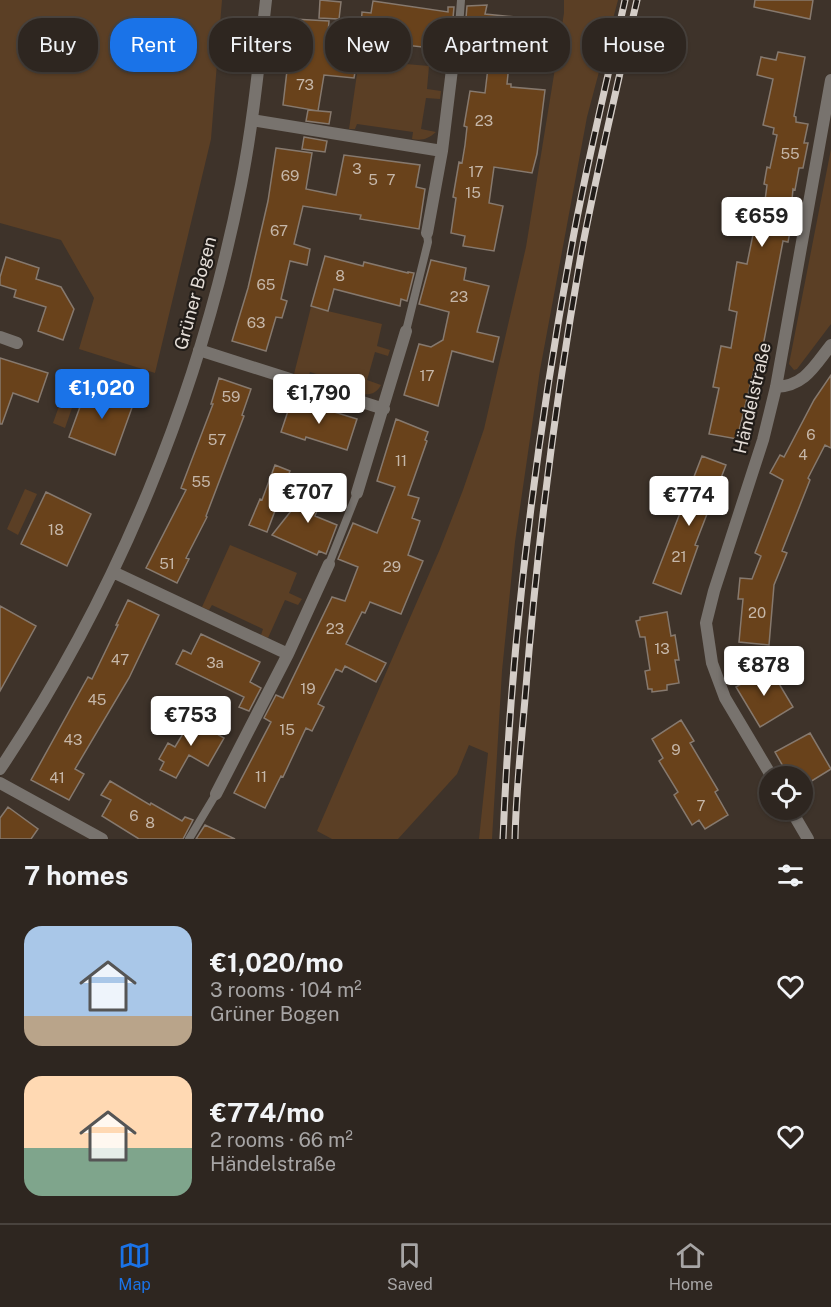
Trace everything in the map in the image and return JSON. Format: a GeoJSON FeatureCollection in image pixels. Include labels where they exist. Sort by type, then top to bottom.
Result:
{"type":"FeatureCollection","features":[{"type":"Feature","properties":{"kind":"street","name":"Grüner Bogen"},"geometry":{"type":"LineString","coordinates":[[0,769],[50,690],[92,617],[114,572],[166,447],[199,350],[228,245],[252,120],[266,0]]}},
{"type":"Feature","properties":{"kind":"street"},"geometry":{"type":"LineString","coordinates":[[427,233],[442,151],[452,72]]}},
{"type":"Feature","properties":{"kind":"street","name":"Händelstraße"},"geometry":{"type":"LineString","coordinates":[[765,766],[725,698],[712,663],[706,623],[714,591],[763,440],[829,107],[831,80]]}},
{"type":"Feature","properties":{"kind":"street"},"geometry":{"type":"LineString","coordinates":[[252,120],[442,151]]}},
{"type":"Feature","properties":{"kind":"street"},"geometry":{"type":"LineString","coordinates":[[357,493],[406,331]]}},
{"type":"Feature","properties":{"kind":"street"},"geometry":{"type":"LineString","coordinates":[[0,337],[17,343]]}},
{"type":"Feature","properties":{"kind":"street"},"geometry":{"type":"LineString","coordinates":[[774,380],[790,387],[807,375],[831,345]]}},
{"type":"Feature","properties":{"kind":"street"},"geometry":{"type":"LineString","coordinates":[[199,350],[384,409]]}},
{"type":"Feature","properties":{"kind":"street"},"geometry":{"type":"LineString","coordinates":[[216,794],[288,654],[329,564]]}},
{"type":"Feature","properties":{"kind":"street"},"geometry":{"type":"LineString","coordinates":[[114,572],[288,654]]}},
{"type":"Feature","properties":{"kind":"street"},"geometry":{"type":"LineString","coordinates":[[0,783],[102,839]]}},
{"type":"Feature","properties":{"kind":"street"},"geometry":{"type":"LineString","coordinates":[[797,820],[807,838]]}},
{"type":"Feature","properties":{"kind":"lane"},"geometry":{"type":"LineString","coordinates":[[460,18],[461,0]]}},
{"type":"Feature","properties":{"kind":"lane"},"geometry":{"type":"LineString","coordinates":[[406,331],[428,242],[427,233]]}},
{"type":"Feature","properties":{"kind":"lane"},"geometry":{"type":"LineString","coordinates":[[329,564],[357,493]]}},
{"type":"Feature","properties":{"kind":"lane"},"geometry":{"type":"LineString","coordinates":[[189,839],[216,794]]}},
{"type":"Feature","properties":{"kind":"shaded area"},"geometry":{"type":"Polygon","coordinates":[[[0,0],[222,0],[221,18],[209,18],[209,72],[216,72],[211,139],[155,373],[79,349],[94,298],[61,240],[0,223],[0,0]]]}},
{"type":"Feature","properties":{"kind":"shaded area"},"geometry":{"type":"Polygon","coordinates":[[[564,0],[618,0],[613,18],[582,18],[582,72],[599,72],[587,117],[540,370],[515,542],[502,671],[492,839],[479,839],[488,753],[469,745],[457,774],[398,839],[332,839],[317,831],[440,549],[484,429],[526,247],[554,72],[570,72],[570,18],[563,18],[564,0]]]}},
{"type":"Feature","properties":{"kind":"shaded area"},"geometry":{"type":"Polygon","coordinates":[[[411,64],[423,65],[423,72],[428,72],[427,89],[441,91],[440,99],[426,98],[421,129],[436,132],[428,138],[412,139],[413,132],[357,124],[355,129],[349,129],[357,72],[411,72],[411,64]]]}},
{"type":"Feature","properties":{"kind":"shaded area"},"geometry":{"type":"Polygon","coordinates":[[[831,149],[831,324],[794,370],[789,364],[831,149]]]}},
{"type":"Feature","properties":{"kind":"shaded area"},"geometry":{"type":"Polygon","coordinates":[[[311,307],[382,324],[377,346],[390,350],[388,356],[375,352],[367,380],[381,385],[376,391],[367,394],[356,393],[358,387],[310,372],[308,378],[294,374],[311,307]]]}},
{"type":"Feature","properties":{"kind":"shaded area"},"geometry":{"type":"Polygon","coordinates":[[[68,381],[80,385],[65,428],[53,423],[68,381]]]}},
{"type":"Feature","properties":{"kind":"shaded area"},"geometry":{"type":"Polygon","coordinates":[[[25,489],[37,494],[18,535],[7,529],[25,489]]]}},
{"type":"Feature","properties":{"kind":"shaded area"},"geometry":{"type":"Polygon","coordinates":[[[230,545],[297,573],[289,593],[302,599],[298,605],[285,600],[268,638],[261,635],[263,629],[212,605],[209,610],[202,607],[230,545]]]}},
{"type":"Feature","properties":{"kind":"building"},"geometry":{"type":"Polygon","coordinates":[[[320,0],[341,2],[339,18],[319,18],[320,0]]]}},
{"type":"Feature","properties":{"kind":"building"},"geometry":{"type":"Polygon","coordinates":[[[755,0],[813,0],[810,19],[754,7],[755,0]]]}},
{"type":"Feature","properties":{"kind":"building"},"geometry":{"type":"Polygon","coordinates":[[[373,1],[448,12],[448,7],[454,7],[453,18],[423,18],[423,47],[411,46],[411,18],[362,18],[362,12],[371,13],[373,1]]]}},
{"type":"Feature","properties":{"kind":"building"},"geometry":{"type":"Polygon","coordinates":[[[487,5],[485,14],[527,18],[466,18],[467,6],[487,5]]]}},
{"type":"Feature","properties":{"kind":"building"},"geometry":{"type":"Polygon","coordinates":[[[313,20],[325,21],[325,72],[355,72],[354,78],[324,75],[318,111],[283,105],[287,72],[313,72],[313,20]]]}},
{"type":"Feature","properties":{"kind":"building"},"geometry":{"type":"Polygon","coordinates":[[[778,52],[805,57],[794,116],[796,122],[808,124],[804,143],[808,143],[803,168],[799,168],[795,190],[793,189],[790,221],[792,222],[788,242],[783,241],[763,346],[768,347],[764,367],[755,366],[737,439],[709,434],[719,388],[713,387],[721,346],[731,348],[737,312],[729,310],[737,262],[747,264],[757,215],[763,216],[767,185],[764,184],[777,135],[773,134],[774,128],[763,125],[773,79],[757,75],[761,57],[776,60],[778,52]]]}},
{"type":"Feature","properties":{"kind":"building"},"geometry":{"type":"Polygon","coordinates":[[[488,72],[508,72],[507,84],[511,84],[511,87],[545,90],[537,154],[532,173],[494,167],[489,203],[503,206],[494,251],[463,246],[465,236],[451,233],[456,198],[453,197],[459,162],[462,163],[465,145],[467,127],[464,126],[470,91],[485,93],[488,72]]]}},
{"type":"Feature","properties":{"kind":"building"},"geometry":{"type":"Polygon","coordinates":[[[308,110],[331,112],[329,124],[306,121],[308,110]]]}},
{"type":"Feature","properties":{"kind":"building"},"geometry":{"type":"Polygon","coordinates":[[[304,137],[327,141],[325,152],[302,149],[304,137]]]}},
{"type":"Feature","properties":{"kind":"building"},"geometry":{"type":"Polygon","coordinates":[[[276,148],[312,153],[306,189],[336,195],[344,155],[420,165],[416,187],[425,189],[419,229],[360,219],[361,215],[303,206],[294,244],[310,249],[307,265],[290,261],[281,299],[287,301],[282,318],[276,317],[266,351],[232,341],[248,288],[268,201],[276,148]]]}},
{"type":"Feature","properties":{"kind":"building"},"geometry":{"type":"Polygon","coordinates":[[[325,256],[363,266],[364,262],[414,273],[407,301],[401,299],[400,306],[334,289],[328,311],[311,306],[325,256]]]}},
{"type":"Feature","properties":{"kind":"building"},"geometry":{"type":"Polygon","coordinates":[[[6,257],[39,268],[36,279],[61,287],[74,309],[63,340],[38,331],[46,307],[14,297],[16,290],[0,285],[6,257]]]}},
{"type":"Feature","properties":{"kind":"building"},"geometry":{"type":"Polygon","coordinates":[[[431,260],[466,268],[464,280],[489,286],[477,332],[499,337],[493,362],[452,351],[438,406],[404,395],[419,344],[431,347],[443,340],[449,312],[419,304],[431,260]]]}},
{"type":"Feature","properties":{"kind":"building"},"geometry":{"type":"Polygon","coordinates":[[[0,358],[48,373],[38,402],[13,393],[2,424],[0,424],[0,358]]]}},
{"type":"Feature","properties":{"kind":"building"},"geometry":{"type":"Polygon","coordinates":[[[831,375],[831,448],[825,445],[808,478],[810,480],[782,551],[787,553],[774,585],[769,645],[739,642],[743,599],[738,599],[740,578],[752,579],[761,556],[755,553],[783,480],[770,473],[780,455],[784,457],[814,400],[831,375]]]}},
{"type":"Feature","properties":{"kind":"building"},"geometry":{"type":"Polygon","coordinates":[[[219,378],[251,389],[242,415],[244,416],[207,517],[186,558],[189,559],[177,583],[146,568],[186,490],[181,488],[213,404],[211,404],[219,378]]]}},
{"type":"Feature","properties":{"kind":"building"},"geometry":{"type":"Polygon","coordinates":[[[88,385],[134,402],[115,455],[69,437],[88,385]]]}},
{"type":"Feature","properties":{"kind":"building"},"geometry":{"type":"Polygon","coordinates":[[[292,399],[357,419],[347,450],[281,432],[292,399]]]}},
{"type":"Feature","properties":{"kind":"building"},"geometry":{"type":"Polygon","coordinates":[[[396,419],[428,432],[408,495],[419,498],[412,518],[420,521],[408,555],[423,561],[401,614],[370,602],[365,613],[362,612],[346,644],[386,663],[376,682],[345,666],[342,672],[336,669],[318,704],[324,707],[312,731],[306,728],[283,777],[281,776],[265,808],[234,793],[271,722],[264,718],[276,695],[283,698],[332,597],[345,601],[358,567],[338,559],[353,523],[377,533],[395,487],[377,481],[396,419]]]}},
{"type":"Feature","properties":{"kind":"building"},"geometry":{"type":"Polygon","coordinates":[[[702,456],[726,465],[695,545],[698,546],[681,594],[653,583],[702,456]]]}},
{"type":"Feature","properties":{"kind":"building"},"geometry":{"type":"Polygon","coordinates":[[[275,465],[290,471],[267,532],[249,525],[260,499],[262,500],[275,465]]]}},
{"type":"Feature","properties":{"kind":"building"},"geometry":{"type":"Polygon","coordinates":[[[314,482],[326,487],[315,516],[337,525],[326,554],[319,551],[317,555],[272,535],[314,482]]]}},
{"type":"Feature","properties":{"kind":"building"},"geometry":{"type":"Polygon","coordinates":[[[46,492],[91,514],[67,566],[21,544],[46,492]]]}},
{"type":"Feature","properties":{"kind":"building"},"geometry":{"type":"Polygon","coordinates":[[[128,600],[159,615],[129,678],[75,769],[84,774],[69,800],[31,780],[88,677],[92,679],[128,600]]]}},
{"type":"Feature","properties":{"kind":"building"},"geometry":{"type":"Polygon","coordinates":[[[0,606],[36,626],[0,691],[0,606]]]}},
{"type":"Feature","properties":{"kind":"building"},"geometry":{"type":"Polygon","coordinates":[[[667,612],[671,636],[675,635],[679,660],[675,660],[679,683],[667,685],[667,690],[652,692],[652,689],[648,689],[645,671],[650,670],[645,637],[640,637],[636,621],[640,620],[640,617],[667,612]]]}},
{"type":"Feature","properties":{"kind":"building"},"geometry":{"type":"Polygon","coordinates":[[[201,634],[260,662],[250,682],[261,688],[249,711],[239,707],[244,697],[176,664],[183,650],[191,654],[201,634]]]}},
{"type":"Feature","properties":{"kind":"building"},"geometry":{"type":"Polygon","coordinates":[[[769,667],[793,707],[760,727],[736,687],[769,667]]]}},
{"type":"Feature","properties":{"kind":"building"},"geometry":{"type":"Polygon","coordinates":[[[196,712],[209,719],[205,727],[224,738],[208,766],[189,755],[176,778],[160,770],[164,762],[159,759],[168,743],[175,747],[196,712]]]}},
{"type":"Feature","properties":{"kind":"building"},"geometry":{"type":"Polygon","coordinates":[[[681,720],[694,741],[690,743],[718,790],[715,792],[728,815],[705,829],[699,820],[692,825],[674,795],[678,792],[659,761],[663,758],[652,739],[681,720]]]}},
{"type":"Feature","properties":{"kind":"building"},"geometry":{"type":"Polygon","coordinates":[[[810,733],[831,769],[813,780],[813,766],[783,766],[775,752],[810,733]]]}},
{"type":"Feature","properties":{"kind":"building"},"geometry":{"type":"Polygon","coordinates":[[[110,781],[182,821],[185,817],[193,820],[183,839],[139,839],[102,816],[111,800],[101,795],[110,781]]]}},
{"type":"Feature","properties":{"kind":"building"},"geometry":{"type":"Polygon","coordinates":[[[8,807],[38,829],[31,839],[0,839],[0,818],[8,807]]]}},
{"type":"Feature","properties":{"kind":"building"},"geometry":{"type":"Polygon","coordinates":[[[205,825],[235,839],[196,839],[205,825]]]}},
{"type":"Feature","properties":{"kind":"railway"},"geometry":{"type":"LineString","coordinates":[[503,839],[512,690],[536,466],[578,213],[625,0]]}},
{"type":"Feature","properties":{"kind":"railway"},"geometry":{"type":"LineString","coordinates":[[515,839],[535,584],[556,414],[583,244],[637,0]]}}]}
